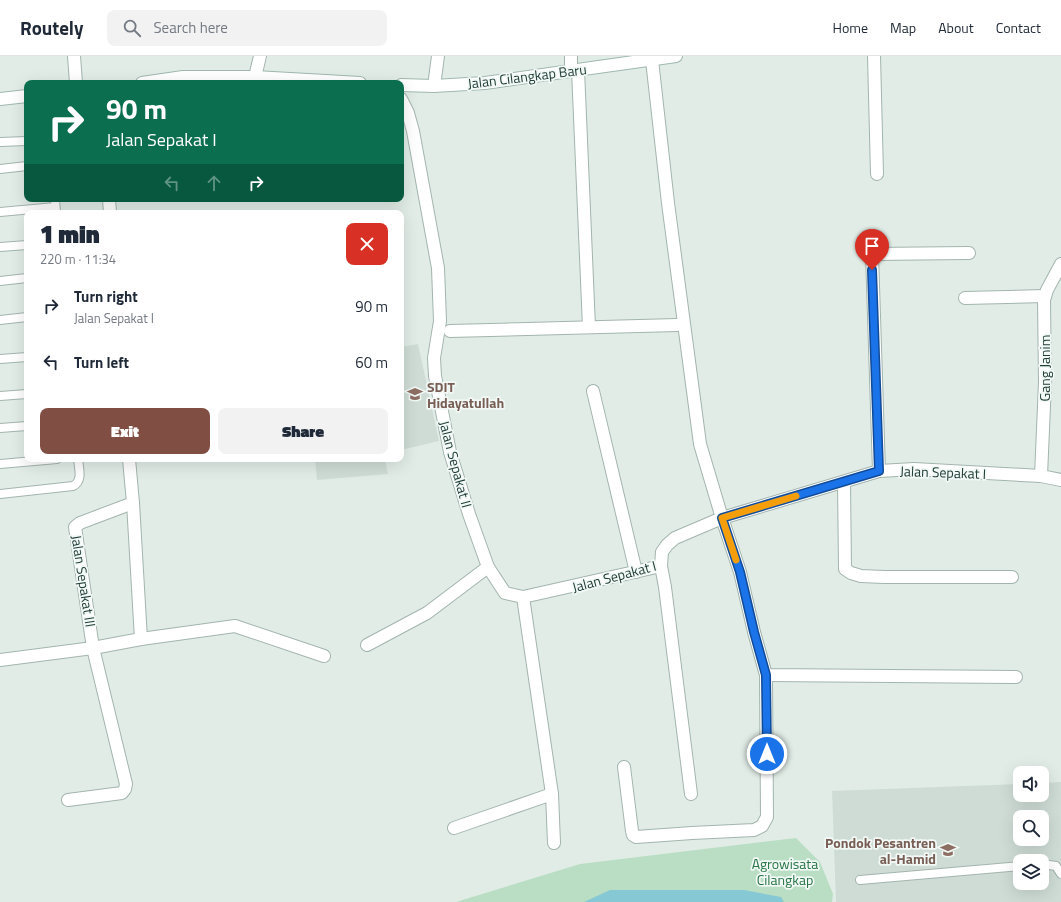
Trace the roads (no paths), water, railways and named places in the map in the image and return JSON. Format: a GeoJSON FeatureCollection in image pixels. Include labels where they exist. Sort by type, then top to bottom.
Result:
{"type":"FeatureCollection","features":[{"type":"Feature","properties":{"kind":"street"},"geometry":{"type":"LineString","coordinates":[[68,56],[70,80]]}},
{"type":"Feature","properties":{"kind":"street"},"geometry":{"type":"LineString","coordinates":[[74,56],[76,80]]}},
{"type":"Feature","properties":{"kind":"street"},"geometry":{"type":"LineString","coordinates":[[255,77],[260,56]]}},
{"type":"Feature","properties":{"kind":"street"},"geometry":{"type":"LineString","coordinates":[[434,86],[438,56]]}},
{"type":"Feature","properties":{"kind":"street"},"geometry":{"type":"LineString","coordinates":[[571,56],[574,71],[589,328]]}},
{"type":"Feature","properties":{"kind":"street","name":"Jalan Cilangkap Baru"},"geometry":{"type":"LineString","coordinates":[[404,85],[434,86],[485,83],[676,56]]}},
{"type":"Feature","properties":{"kind":"street"},"geometry":{"type":"LineString","coordinates":[[874,56],[877,174]]}},
{"type":"Feature","properties":{"kind":"street"},"geometry":{"type":"LineString","coordinates":[[624,767],[632,831],[633,835],[636,837],[754,830],[762,826],[767,817],[766,675],[740,572],[700,444],[668,203],[652,60]]}},
{"type":"Feature","properties":{"kind":"street"},"geometry":{"type":"LineString","coordinates":[[162,80],[183,77],[255,77],[308,80]]}},
{"type":"Feature","properties":{"kind":"street"},"geometry":{"type":"LineString","coordinates":[[0,99],[24,96]]}},
{"type":"Feature","properties":{"kind":"street","name":"Jalan Sepakat II"},"geometry":{"type":"LineString","coordinates":[[404,104],[413,131],[438,268],[440,321],[434,358],[435,376],[450,452],[469,514],[488,567],[505,592],[523,597]]}},
{"type":"Feature","properties":{"kind":"street"},"geometry":{"type":"LineString","coordinates":[[879,471],[872,254],[969,253]]}},
{"type":"Feature","properties":{"kind":"street","name":"Gang Janim"},"geometry":{"type":"LineString","coordinates":[[1041,476],[1045,382],[1043,316],[1047,290],[1061,264]]}},
{"type":"Feature","properties":{"kind":"street"},"geometry":{"type":"LineString","coordinates":[[964,298],[1045,296]]}},
{"type":"Feature","properties":{"kind":"street"},"geometry":{"type":"LineString","coordinates":[[450,332],[677,325]]}},
{"type":"Feature","properties":{"kind":"street"},"geometry":{"type":"LineString","coordinates":[[593,391],[636,572]]}},
{"type":"Feature","properties":{"kind":"street"},"geometry":{"type":"LineString","coordinates":[[129,462],[141,639]]}},
{"type":"Feature","properties":{"kind":"street","name":"Jalan Sepakat I"},"geometry":{"type":"LineString","coordinates":[[523,597],[661,566],[662,552],[675,538],[722,518],[879,471],[914,469],[1041,476],[1061,480]]}},
{"type":"Feature","properties":{"kind":"street"},"geometry":{"type":"LineString","coordinates":[[844,482],[845,569],[851,573],[861,576],[884,577],[1012,577]]}},
{"type":"Feature","properties":{"kind":"street","name":"Jalan Sepakat III"},"geometry":{"type":"LineString","coordinates":[[0,660],[94,648],[75,528],[80,523],[133,503]]}},
{"type":"Feature","properties":{"kind":"street"},"geometry":{"type":"LineString","coordinates":[[661,566],[666,595],[690,794]]}},
{"type":"Feature","properties":{"kind":"street"},"geometry":{"type":"LineString","coordinates":[[367,645],[427,613],[488,567]]}},
{"type":"Feature","properties":{"kind":"street"},"geometry":{"type":"LineString","coordinates":[[523,597],[552,794],[554,843]]}},
{"type":"Feature","properties":{"kind":"street"},"geometry":{"type":"LineString","coordinates":[[68,800],[122,793],[126,784],[94,648],[141,639],[234,626],[324,656]]}},
{"type":"Feature","properties":{"kind":"street"},"geometry":{"type":"LineString","coordinates":[[766,675],[1016,677]]}},
{"type":"Feature","properties":{"kind":"street"},"geometry":{"type":"LineString","coordinates":[[454,828],[552,794]]}},
{"type":"Feature","properties":{"kind":"lane"},"geometry":{"type":"LineString","coordinates":[[0,142],[24,140]]}},
{"type":"Feature","properties":{"kind":"lane"},"geometry":{"type":"LineString","coordinates":[[0,169],[24,166]]}},
{"type":"Feature","properties":{"kind":"lane"},"geometry":{"type":"LineString","coordinates":[[0,212],[56,206]]}},
{"type":"Feature","properties":{"kind":"lane"},"geometry":{"type":"LineString","coordinates":[[0,248],[24,244]]}},
{"type":"Feature","properties":{"kind":"lane"},"geometry":{"type":"LineString","coordinates":[[0,281],[24,278]]}},
{"type":"Feature","properties":{"kind":"lane"},"geometry":{"type":"LineString","coordinates":[[0,320],[24,317]]}},
{"type":"Feature","properties":{"kind":"lane"},"geometry":{"type":"LineString","coordinates":[[0,359],[24,357]]}},
{"type":"Feature","properties":{"kind":"lane"},"geometry":{"type":"LineString","coordinates":[[0,396],[24,394]]}},
{"type":"Feature","properties":{"kind":"lane"},"geometry":{"type":"LineString","coordinates":[[0,428],[24,426]]}},
{"type":"Feature","properties":{"kind":"lane"},"geometry":{"type":"LineString","coordinates":[[0,464],[24,462]]}},
{"type":"Feature","properties":{"kind":"lane"},"geometry":{"type":"LineString","coordinates":[[0,494],[73,486],[78,484],[80,479],[78,462]]}},
{"type":"Feature","properties":{"kind":"lane"},"geometry":{"type":"LineString","coordinates":[[1049,865],[1056,866],[1061,874]]}},
{"type":"Feature","properties":{"kind":"lane"},"geometry":{"type":"LineString","coordinates":[[860,880],[1013,867]]}},
{"type":"Feature","properties":{"kind":"water"},"geometry":{"type":"Polygon","coordinates":[[[610,890],[744,890],[781,897],[784,902],[584,902],[610,890]]]}},
{"type":"Feature","properties":{"kind":"place","name":"SDIT Hidayatullah"},"geometry":{"type":"Point","coordinates":[415,394]}},
{"type":"Feature","properties":{"kind":"place","name":"Pondok Pesantren al-Hamid"},"geometry":{"type":"Point","coordinates":[948,850]}},
{"type":"Feature","properties":{"kind":"park label","name":"Agrowisata Cilangkap"},"geometry":{"type":"Point","coordinates":[785,872]}}]}
